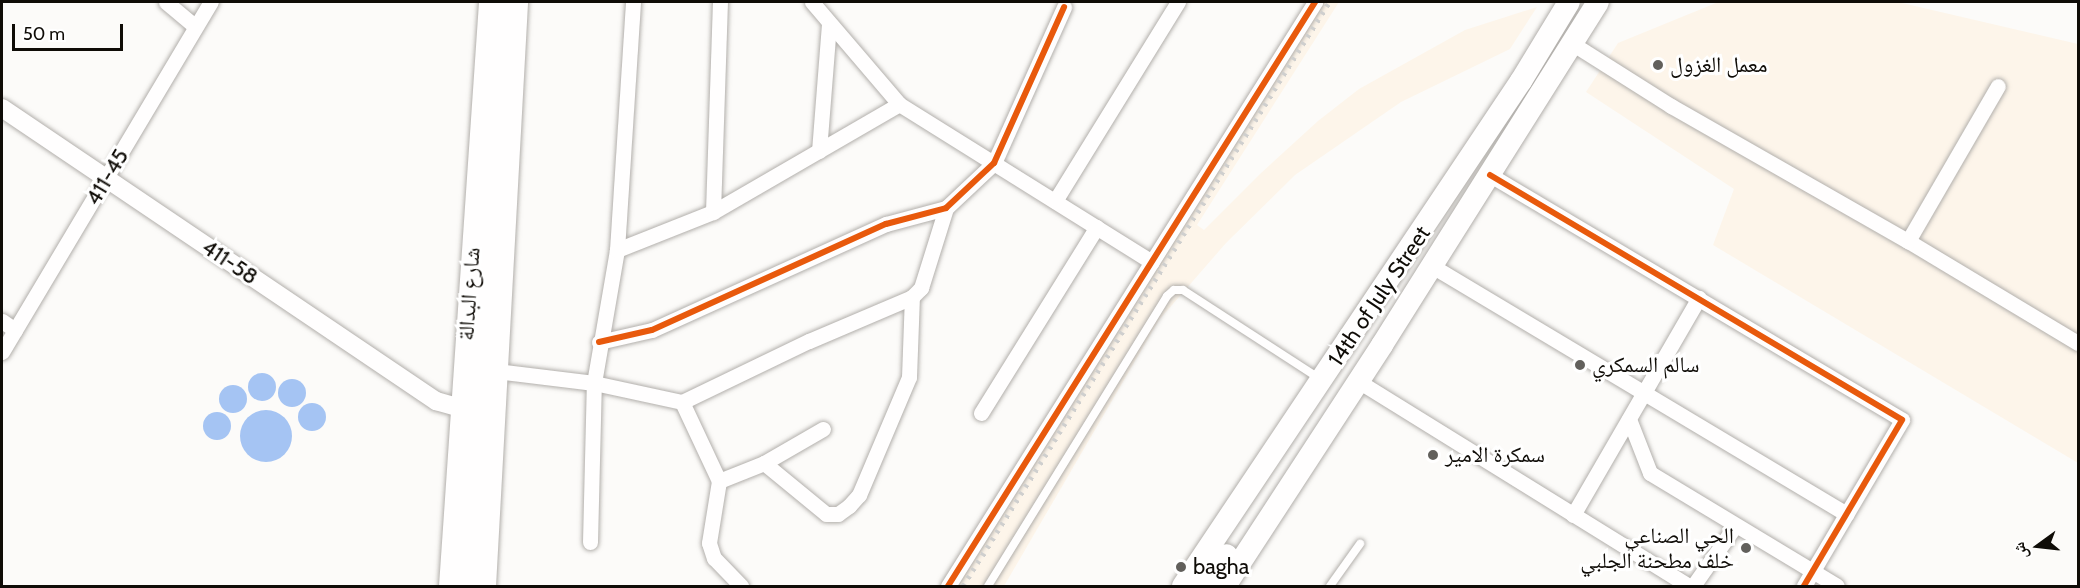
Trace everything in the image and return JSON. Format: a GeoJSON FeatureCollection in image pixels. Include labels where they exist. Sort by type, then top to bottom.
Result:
{"type":"FeatureCollection","features":[{"type":"Feature","properties":{"kind":"highway"},"geometry":{"type":"LineString","coordinates":[[467,586],[488,363],[505,2]]}},
{"type":"Feature","properties":{"kind":"main road","name":"شارع البدالة"},"geometry":{"type":"LineString","coordinates":[[449,586],[489,2]]}},
{"type":"Feature","properties":{"kind":"main road","name":"شارع البدالة"},"geometry":{"type":"LineString","coordinates":[[485,586],[488,363],[517,2]]}},
{"type":"Feature","properties":{"kind":"main road","name":"14th of July Street"},"geometry":{"type":"LineString","coordinates":[[1183,586],[1521,81],[1569,2]]}},
{"type":"Feature","properties":{"kind":"main road","name":"14th of July Street"},"geometry":{"type":"LineString","coordinates":[[1225,586],[1359,381],[1598,2]]}},
{"type":"Feature","properties":{"kind":"main road"},"geometry":{"type":"LineString","coordinates":[[1206,586],[1356,351],[1376,324],[1415,292]]}},
{"type":"Feature","properties":{"kind":"street"},"geometry":{"type":"LineString","coordinates":[[166,2],[195,26]]}},
{"type":"Feature","properties":{"kind":"street","name":"411-45"},"geometry":{"type":"LineString","coordinates":[[2,352],[211,2]]}},
{"type":"Feature","properties":{"kind":"street"},"geometry":{"type":"LineString","coordinates":[[590,542],[594,383],[599,342],[617,250],[633,2]]}},
{"type":"Feature","properties":{"kind":"street"},"geometry":{"type":"LineString","coordinates":[[713,212],[720,2]]}},
{"type":"Feature","properties":{"kind":"street"},"geometry":{"type":"LineString","coordinates":[[812,2],[899,104],[1152,262]]}},
{"type":"Feature","properties":{"kind":"street"},"geometry":{"type":"LineString","coordinates":[[1055,201],[1178,2]]}},
{"type":"Feature","properties":{"kind":"street"},"geometry":{"type":"LineString","coordinates":[[948,586],[1315,2]]}},
{"type":"Feature","properties":{"kind":"street"},"geometry":{"type":"LineString","coordinates":[[599,342],[652,330],[886,224],[946,208],[993,163],[1064,7]]}},
{"type":"Feature","properties":{"kind":"street"},"geometry":{"type":"LineString","coordinates":[[819,151],[829,24]]}},
{"type":"Feature","properties":{"kind":"street"},"geometry":{"type":"LineString","coordinates":[[1573,44],[1671,106],[1908,241],[2079,343]]}},
{"type":"Feature","properties":{"kind":"street"},"geometry":{"type":"LineString","coordinates":[[1908,241],[1998,86]]}},
{"type":"Feature","properties":{"kind":"street"},"geometry":{"type":"LineString","coordinates":[[617,250],[713,212],[899,104]]}},
{"type":"Feature","properties":{"kind":"street","name":"411-58"},"geometry":{"type":"LineString","coordinates":[[2,108],[436,401],[461,408]]}},
{"type":"Feature","properties":{"kind":"street"},"geometry":{"type":"LineString","coordinates":[[1490,175],[1902,420],[1804,586]]}},
{"type":"Feature","properties":{"kind":"street"},"geometry":{"type":"LineString","coordinates":[[488,363],[682,402],[809,341],[912,297],[921,288],[946,208]]}},
{"type":"Feature","properties":{"kind":"street"},"geometry":{"type":"LineString","coordinates":[[981,413],[1097,227]]}},
{"type":"Feature","properties":{"kind":"street"},"geometry":{"type":"LineString","coordinates":[[1432,266],[1846,514]]}},
{"type":"Feature","properties":{"kind":"street"},"geometry":{"type":"LineString","coordinates":[[764,464],[826,514],[838,514],[854,501],[909,377],[912,297]]}},
{"type":"Feature","properties":{"kind":"street"},"geometry":{"type":"LineString","coordinates":[[1573,515],[1700,298]]}},
{"type":"Feature","properties":{"kind":"street"},"geometry":{"type":"LineString","coordinates":[[2,321],[15,330]]}},
{"type":"Feature","properties":{"kind":"street"},"geometry":{"type":"LineString","coordinates":[[1359,381],[1691,586],[1735,526]]}},
{"type":"Feature","properties":{"kind":"street"},"geometry":{"type":"LineString","coordinates":[[682,402],[719,481],[709,543],[714,558],[741,586]]}},
{"type":"Feature","properties":{"kind":"street"},"geometry":{"type":"LineString","coordinates":[[1629,419],[1650,473],[1837,586]]}},
{"type":"Feature","properties":{"kind":"street"},"geometry":{"type":"LineString","coordinates":[[719,481],[764,464],[823,429]]}},
{"type":"Feature","properties":{"kind":"lane"},"geometry":{"type":"LineString","coordinates":[[988,586],[1155,316],[1174,290],[1183,290],[1322,380]]}},
{"type":"Feature","properties":{"kind":"lane"},"geometry":{"type":"LineString","coordinates":[[1329,586],[1360,544]]}},
{"type":"Feature","properties":{"kind":"shaded area"},"geometry":{"type":"Polygon","coordinates":[[[1311,2],[1339,2],[1197,225],[1204,230],[1318,121],[1359,89],[1465,30],[1537,7],[1510,49],[1401,102],[1295,175],[1226,243],[1159,320],[1004,586],[942,586],[1311,2]]]}},
{"type":"Feature","properties":{"kind":"shaded area"},"geometry":{"type":"Polygon","coordinates":[[[1716,3],[1902,3],[2078,44],[2078,463],[1713,245],[1734,189],[1586,92],[1618,43],[1716,3]]]}},
{"type":"Feature","properties":{"kind":"water"},"geometry":{"type":"Polygon","coordinates":[[[262,373],[272,377],[276,387],[272,397],[262,401],[252,397],[248,387],[252,377],[262,373]]]}},
{"type":"Feature","properties":{"kind":"water"},"geometry":{"type":"Polygon","coordinates":[[[292,379],[302,383],[306,393],[302,403],[292,407],[282,403],[278,393],[282,383],[292,379]]]}},
{"type":"Feature","properties":{"kind":"water"},"geometry":{"type":"Polygon","coordinates":[[[233,385],[243,389],[247,399],[243,409],[233,413],[223,409],[219,399],[223,389],[233,385]]]}},
{"type":"Feature","properties":{"kind":"water"},"geometry":{"type":"Polygon","coordinates":[[[312,403],[322,407],[326,417],[322,427],[312,431],[302,427],[298,417],[302,407],[312,403]]]}},
{"type":"Feature","properties":{"kind":"water"},"geometry":{"type":"Polygon","coordinates":[[[261,410],[271,410],[285,417],[292,436],[285,455],[271,462],[261,462],[251,458],[244,451],[240,441],[240,431],[244,421],[251,414],[261,410]]]}},
{"type":"Feature","properties":{"kind":"water"},"geometry":{"type":"Polygon","coordinates":[[[217,412],[227,416],[231,426],[227,436],[217,440],[207,436],[203,426],[207,416],[217,412]]]}},
{"type":"Feature","properties":{"kind":"railway"},"geometry":{"type":"LineString","coordinates":[[963,586],[1329,2]]}},
{"type":"Feature","properties":{"kind":"cycle path"},"geometry":{"type":"LineString","coordinates":[[948,586],[1315,2]]}},
{"type":"Feature","properties":{"kind":"cycle path"},"geometry":{"type":"LineString","coordinates":[[599,342],[652,330],[886,224],[946,208],[994,163],[1064,7]]}},
{"type":"Feature","properties":{"kind":"cycle path"},"geometry":{"type":"LineString","coordinates":[[1490,175],[1902,420],[1804,586]]}},
{"type":"Feature","properties":{"kind":"place","name":"معمل الغزول"},"geometry":{"type":"Point","coordinates":[1658,65]}},
{"type":"Feature","properties":{"kind":"place","name":"سالم السمكري"},"geometry":{"type":"Point","coordinates":[1580,365]}},
{"type":"Feature","properties":{"kind":"place","name":"سمكرة الامير"},"geometry":{"type":"Point","coordinates":[1433,455]}},
{"type":"Feature","properties":{"kind":"place","name":"الحي الصناعي خلف مطحنة الجلبي"},"geometry":{"type":"Point","coordinates":[1746,548]}},
{"type":"Feature","properties":{"kind":"place","name":"bagha"},"geometry":{"type":"Point","coordinates":[1181,567]}}]}
